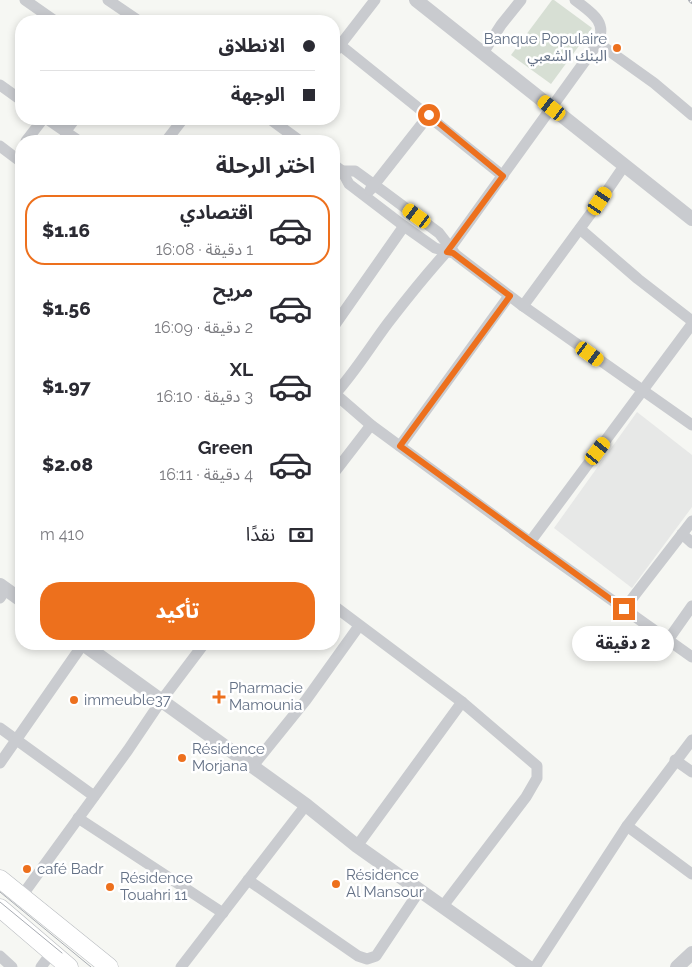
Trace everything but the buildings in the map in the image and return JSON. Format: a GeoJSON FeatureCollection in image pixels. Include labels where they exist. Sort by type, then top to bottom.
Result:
{"type":"FeatureCollection","features":[{"type":"Feature","properties":{"kind":"main road"},"geometry":{"type":"LineString","coordinates":[[0,879],[110,967]]}},
{"type":"Feature","properties":{"kind":"main road"},"geometry":{"type":"LineString","coordinates":[[0,908],[68,966]]}},
{"type":"Feature","properties":{"kind":"street"},"geometry":{"type":"LineString","coordinates":[[25,0],[46,15]]}},
{"type":"Feature","properties":{"kind":"street"},"geometry":{"type":"LineString","coordinates":[[108,0],[130,15]]}},
{"type":"Feature","properties":{"kind":"street"},"geometry":{"type":"LineString","coordinates":[[340,45],[374,0]]}},
{"type":"Feature","properties":{"kind":"street"},"geometry":{"type":"LineString","coordinates":[[416,0],[692,219]]}},
{"type":"Feature","properties":{"kind":"street"},"geometry":{"type":"LineString","coordinates":[[483,53],[501,25],[521,0]]}},
{"type":"Feature","properties":{"kind":"street"},"geometry":{"type":"LineString","coordinates":[[340,387],[348,380],[394,316],[436,263],[450,251],[598,43],[602,31],[600,23],[593,14],[575,0]]}},
{"type":"Feature","properties":{"kind":"street"},"geometry":{"type":"LineString","coordinates":[[598,43],[654,83],[692,115]]}},
{"type":"Feature","properties":{"kind":"street"},"geometry":{"type":"LineString","coordinates":[[340,51],[429,115],[503,176]]}},
{"type":"Feature","properties":{"kind":"street"},"geometry":{"type":"LineString","coordinates":[[0,85],[15,96]]}},
{"type":"Feature","properties":{"kind":"street"},"geometry":{"type":"LineString","coordinates":[[365,195],[429,115]]}},
{"type":"Feature","properties":{"kind":"street"},"geometry":{"type":"LineString","coordinates":[[31,135],[38,125]]}},
{"type":"Feature","properties":{"kind":"street"},"geometry":{"type":"LineString","coordinates":[[56,125],[70,135]]}},
{"type":"Feature","properties":{"kind":"street"},"geometry":{"type":"LineString","coordinates":[[66,132],[71,125]]}},
{"type":"Feature","properties":{"kind":"street"},"geometry":{"type":"LineString","coordinates":[[171,135],[178,125]]}},
{"type":"Feature","properties":{"kind":"street"},"geometry":{"type":"LineString","coordinates":[[281,125],[292,135]]}},
{"type":"Feature","properties":{"kind":"street"},"geometry":{"type":"LineString","coordinates":[[0,146],[15,154]]}},
{"type":"Feature","properties":{"kind":"street"},"geometry":{"type":"LineString","coordinates":[[523,306],[624,166]]}},
{"type":"Feature","properties":{"kind":"street"},"geometry":{"type":"LineString","coordinates":[[340,170],[355,171],[439,233],[450,251],[523,306],[692,425]]}},
{"type":"Feature","properties":{"kind":"street"},"geometry":{"type":"LineString","coordinates":[[340,173],[350,184],[435,248],[450,251]]}},
{"type":"Feature","properties":{"kind":"street"},"geometry":{"type":"LineString","coordinates":[[340,317],[404,226]]}},
{"type":"Feature","properties":{"kind":"street"},"geometry":{"type":"LineString","coordinates":[[530,542],[692,323],[580,229]]}},
{"type":"Feature","properties":{"kind":"street"},"geometry":{"type":"LineString","coordinates":[[400,446],[510,296]]}},
{"type":"Feature","properties":{"kind":"street"},"geometry":{"type":"LineString","coordinates":[[340,398],[371,425],[530,542],[692,657]]}},
{"type":"Feature","properties":{"kind":"street"},"geometry":{"type":"LineString","coordinates":[[340,464],[371,425]]}},
{"type":"Feature","properties":{"kind":"street"},"geometry":{"type":"LineString","coordinates":[[624,609],[692,522]]}},
{"type":"Feature","properties":{"kind":"street"},"geometry":{"type":"LineString","coordinates":[[682,534],[692,543]]}},
{"type":"Feature","properties":{"kind":"street"},"geometry":{"type":"LineString","coordinates":[[2,590],[15,597]]}},
{"type":"Feature","properties":{"kind":"street"},"geometry":{"type":"LineString","coordinates":[[668,640],[692,606]]}},
{"type":"Feature","properties":{"kind":"street"},"geometry":{"type":"LineString","coordinates":[[340,611],[462,702],[535,762],[537,766],[537,778],[526,797],[443,906]]}},
{"type":"Feature","properties":{"kind":"street"},"geometry":{"type":"LineString","coordinates":[[252,767],[306,700],[359,626]]}},
{"type":"Feature","properties":{"kind":"street"},"geometry":{"type":"LineString","coordinates":[[0,763],[79,650]]}},
{"type":"Feature","properties":{"kind":"street"},"geometry":{"type":"LineString","coordinates":[[91,650],[306,805],[357,846],[528,967]]}},
{"type":"Feature","properties":{"kind":"street"},"geometry":{"type":"LineString","coordinates":[[21,897],[199,650]]}},
{"type":"Feature","properties":{"kind":"street"},"geometry":{"type":"LineString","coordinates":[[357,846],[462,702]]}},
{"type":"Feature","properties":{"kind":"street"},"geometry":{"type":"LineString","coordinates":[[0,728],[94,796]]}},
{"type":"Feature","properties":{"kind":"street"},"geometry":{"type":"LineString","coordinates":[[535,967],[627,826],[692,740]]}},
{"type":"Feature","properties":{"kind":"street"},"geometry":{"type":"LineString","coordinates":[[676,760],[692,772]]}},
{"type":"Feature","properties":{"kind":"street"},"geometry":{"type":"LineString","coordinates":[[181,967],[306,805]]}},
{"type":"Feature","properties":{"kind":"street"},"geometry":{"type":"LineString","coordinates":[[78,818],[223,913]]}},
{"type":"Feature","properties":{"kind":"street"},"geometry":{"type":"LineString","coordinates":[[627,826],[692,874]]}},
{"type":"Feature","properties":{"kind":"street"},"geometry":{"type":"LineString","coordinates":[[248,880],[358,956],[367,959],[376,956],[420,890]]}},
{"type":"Feature","properties":{"kind":"street"},"geometry":{"type":"LineString","coordinates":[[41,967],[52,952]]}},
{"type":"Feature","properties":{"kind":"street"},"geometry":{"type":"LineString","coordinates":[[677,967],[692,953]]}},
{"type":"Feature","properties":{"kind":"street"},"geometry":{"type":"LineString","coordinates":[[0,956],[12,967]]}},
{"type":"Feature","properties":{"kind":"shaded area"},"geometry":{"type":"Polygon","coordinates":[[[552,0],[592,28],[551,84],[511,55],[552,0]]]}},
{"type":"Feature","properties":{"kind":"shaded area"},"geometry":{"type":"Polygon","coordinates":[[[637,412],[692,455],[692,507],[632,588],[554,528],[637,412]]]}},
{"type":"Feature","properties":{"kind":"tram line"},"geometry":{"type":"LineString","coordinates":[[0,892],[91,967]]}},
{"type":"Feature","properties":{"kind":"tram line"},"geometry":{"type":"LineString","coordinates":[[0,902],[62,953]]}},
{"type":"Feature","properties":{"kind":"place","name":"Banque Populaire البنك الشعبي"},"geometry":{"type":"Point","coordinates":[617,48]}},
{"type":"Feature","properties":{"kind":"place","name":"Pharmacie Mamounia"},"geometry":{"type":"Point","coordinates":[219,697]}},
{"type":"Feature","properties":{"kind":"place","name":"immeuble37"},"geometry":{"type":"Point","coordinates":[74,700]}},
{"type":"Feature","properties":{"kind":"place","name":"Résidence Morjana"},"geometry":{"type":"Point","coordinates":[182,758]}},
{"type":"Feature","properties":{"kind":"place","name":"café Badr"},"geometry":{"type":"Point","coordinates":[27,869]}},
{"type":"Feature","properties":{"kind":"place","name":"Résidence Al Mansour"},"geometry":{"type":"Point","coordinates":[336,884]}},
{"type":"Feature","properties":{"kind":"place","name":"Résidence Touahri 11"},"geometry":{"type":"Point","coordinates":[110,887]}},
{"type":"Feature","properties":{"kind":"route"},"geometry":{"type":"LineString","coordinates":[[429,115],[503,176],[447,252],[453,253],[510,296],[400,446],[624,609]]}}]}
